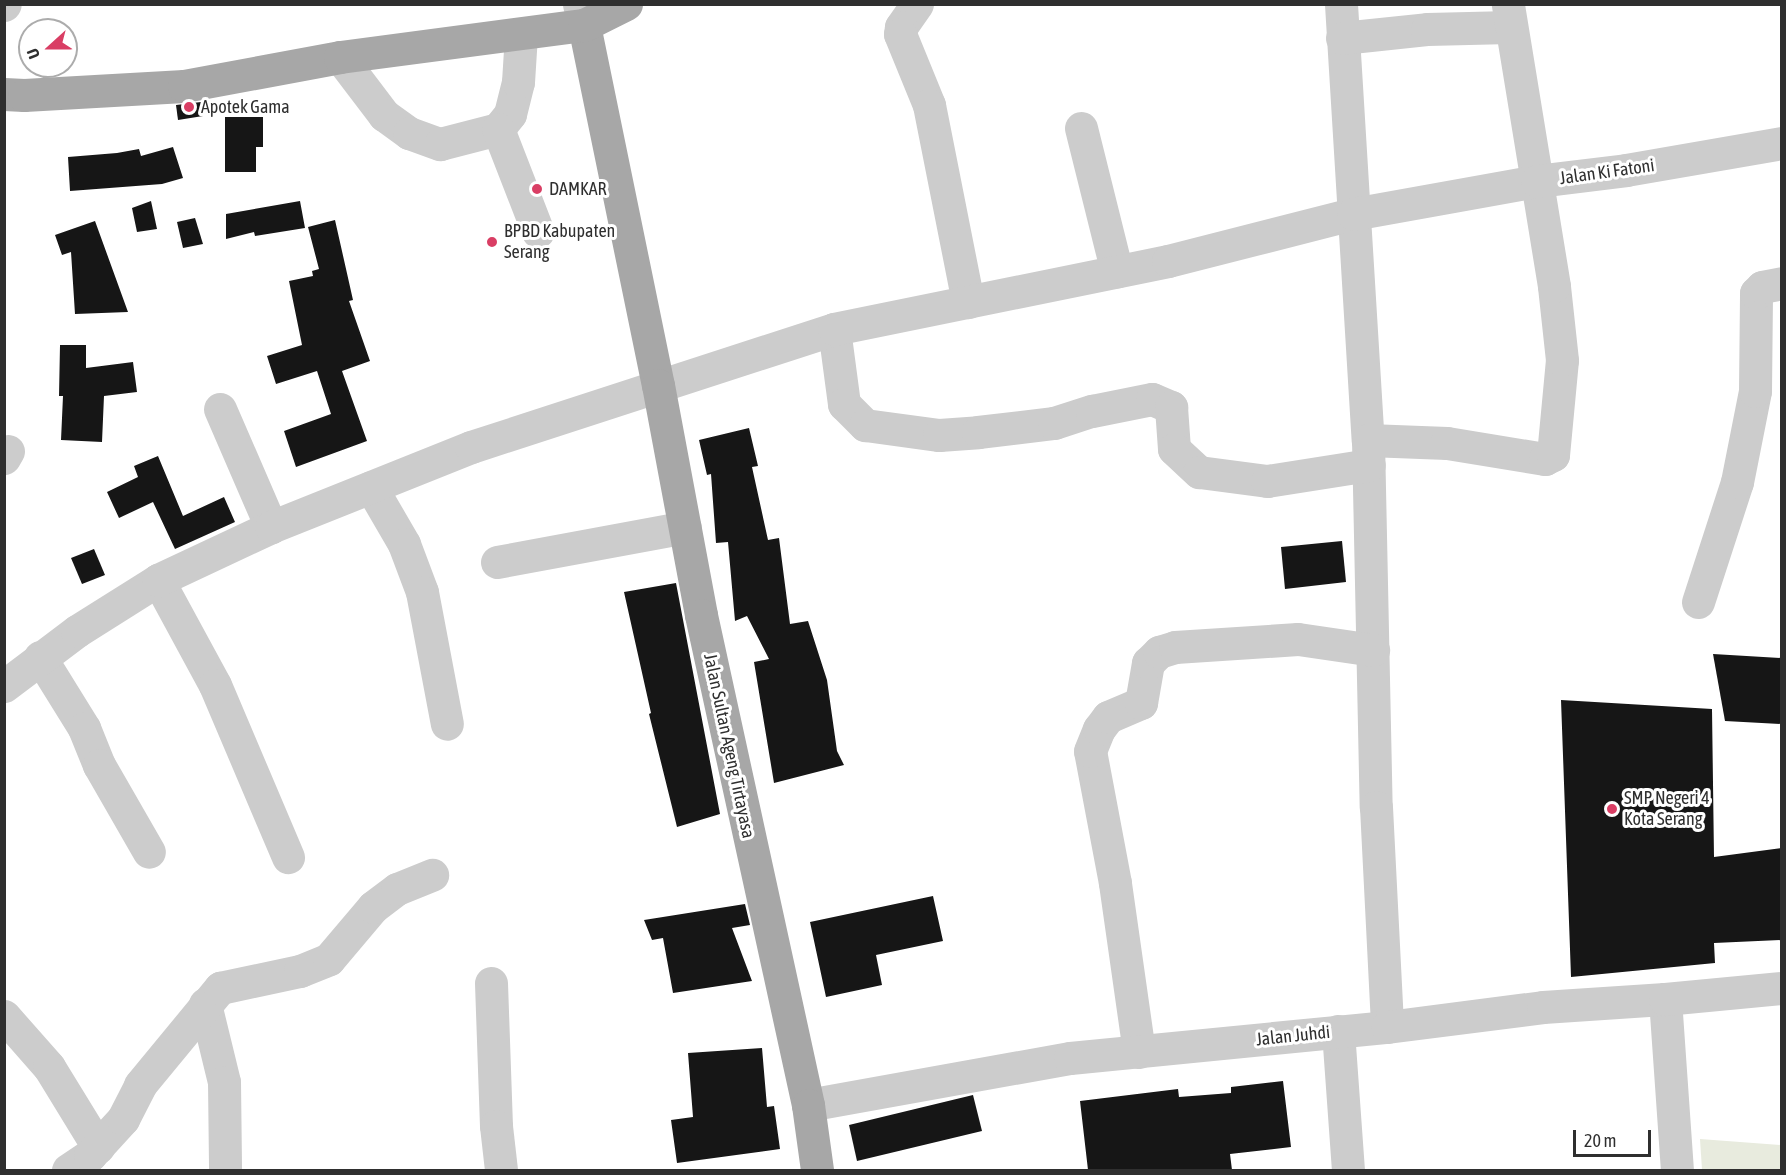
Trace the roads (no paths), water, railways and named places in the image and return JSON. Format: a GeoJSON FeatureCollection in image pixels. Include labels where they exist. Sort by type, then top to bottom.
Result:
{"type":"FeatureCollection","features":[{"type":"Feature","properties":{"kind":"main road"},"geometry":{"type":"LineString","coordinates":[[4,94],[24,95],[184,86],[340,57],[521,34],[626,4]]}},
{"type":"Feature","properties":{"kind":"main road","name":"Jalan Sultan Ageng Tirtayasa"},"geometry":{"type":"LineString","coordinates":[[582,15],[762,903],[808,1105],[818,1170]]}},
{"type":"Feature","properties":{"kind":"street"},"geometry":{"type":"LineString","coordinates":[[917,4],[901,27],[900,34],[929,105],[968,302]]}},
{"type":"Feature","properties":{"kind":"street"},"geometry":{"type":"LineString","coordinates":[[1341,4],[1369,452],[1376,807],[1387,1027]]}},
{"type":"Feature","properties":{"kind":"street"},"geometry":{"type":"LineString","coordinates":[[1342,38],[1427,29],[1509,16]]}},
{"type":"Feature","properties":{"kind":"street","name":"Jalan Ki Fatoni"},"geometry":{"type":"LineString","coordinates":[[1509,16],[1538,181],[1626,170],[1782,143]]}},
{"type":"Feature","properties":{"kind":"street"},"geometry":{"type":"LineString","coordinates":[[340,57],[384,115],[409,133],[440,144],[498,129],[510,114],[515,93],[521,34]]}},
{"type":"Feature","properties":{"kind":"street"},"geometry":{"type":"LineString","coordinates":[[1080,128],[1117,272]]}},
{"type":"Feature","properties":{"kind":"street"},"geometry":{"type":"LineString","coordinates":[[498,129],[538,232]]}},
{"type":"Feature","properties":{"kind":"street"},"geometry":{"type":"LineString","coordinates":[[4,686],[76,631],[158,580],[271,527],[471,447],[658,384],[834,329],[1117,272],[1353,214],[1538,181],[1554,286],[1562,360],[1552,454],[1545,459],[1447,443],[1369,452],[1268,481],[1199,472],[1174,449],[1171,407],[1152,399],[1092,411],[1054,423],[978,432],[939,435],[865,425],[844,404],[834,329]]}},
{"type":"Feature","properties":{"kind":"street"},"geometry":{"type":"LineString","coordinates":[[1698,602],[1737,482],[1755,392],[1756,292],[1762,287],[1782,283]]}},
{"type":"Feature","properties":{"kind":"street"},"geometry":{"type":"LineString","coordinates":[[220,409],[271,527]]}},
{"type":"Feature","properties":{"kind":"street"},"geometry":{"type":"LineString","coordinates":[[372,487],[404,544],[422,592],[447,724]]}},
{"type":"Feature","properties":{"kind":"street"},"geometry":{"type":"LineString","coordinates":[[497,562],[685,527]]}},
{"type":"Feature","properties":{"kind":"street"},"geometry":{"type":"LineString","coordinates":[[158,580],[215,685],[288,857]]}},
{"type":"Feature","properties":{"kind":"street"},"geometry":{"type":"LineString","coordinates":[[1139,1052],[1115,883],[1090,751],[1099,729],[1108,717],[1141,703],[1148,663],[1159,652],[1174,647],[1298,639],[1373,650]]}},
{"type":"Feature","properties":{"kind":"street"},"geometry":{"type":"LineString","coordinates":[[40,657],[84,728],[103,773],[149,852]]}},
{"type":"Feature","properties":{"kind":"street"},"geometry":{"type":"LineString","coordinates":[[68,1170],[98,1148],[123,1119],[140,1085],[220,988],[300,971],[328,959],[373,907],[397,889],[432,875]]}},
{"type":"Feature","properties":{"kind":"street"},"geometry":{"type":"LineString","coordinates":[[491,982],[496,1126],[501,1170]]}},
{"type":"Feature","properties":{"kind":"street","name":"Jalan Juhdi"},"geometry":{"type":"LineString","coordinates":[[808,1105],[1070,1058],[1387,1027],[1544,1007],[1782,988]]}},
{"type":"Feature","properties":{"kind":"street"},"geometry":{"type":"LineString","coordinates":[[1665,999],[1677,1170]]}},
{"type":"Feature","properties":{"kind":"street"},"geometry":{"type":"LineString","coordinates":[[205,1004],[224,1083],[225,1170]]}},
{"type":"Feature","properties":{"kind":"street"},"geometry":{"type":"LineString","coordinates":[[4,1016],[48,1068],[98,1148]]}},
{"type":"Feature","properties":{"kind":"street"},"geometry":{"type":"LineString","coordinates":[[1338,1031],[1348,1170]]}},
{"type":"Feature","properties":{"kind":"place","name":"Apotek Gama"},"geometry":{"type":"Point","coordinates":[189,107]}},
{"type":"Feature","properties":{"kind":"place","name":"DAMKAR"},"geometry":{"type":"Point","coordinates":[537,189]}},
{"type":"Feature","properties":{"kind":"place","name":"BPBD Kabupaten Serang"},"geometry":{"type":"Point","coordinates":[492,242]}},
{"type":"Feature","properties":{"kind":"place","name":"SMP Negeri 4 Kota Serang"},"geometry":{"type":"Point","coordinates":[1612,809]}}]}
